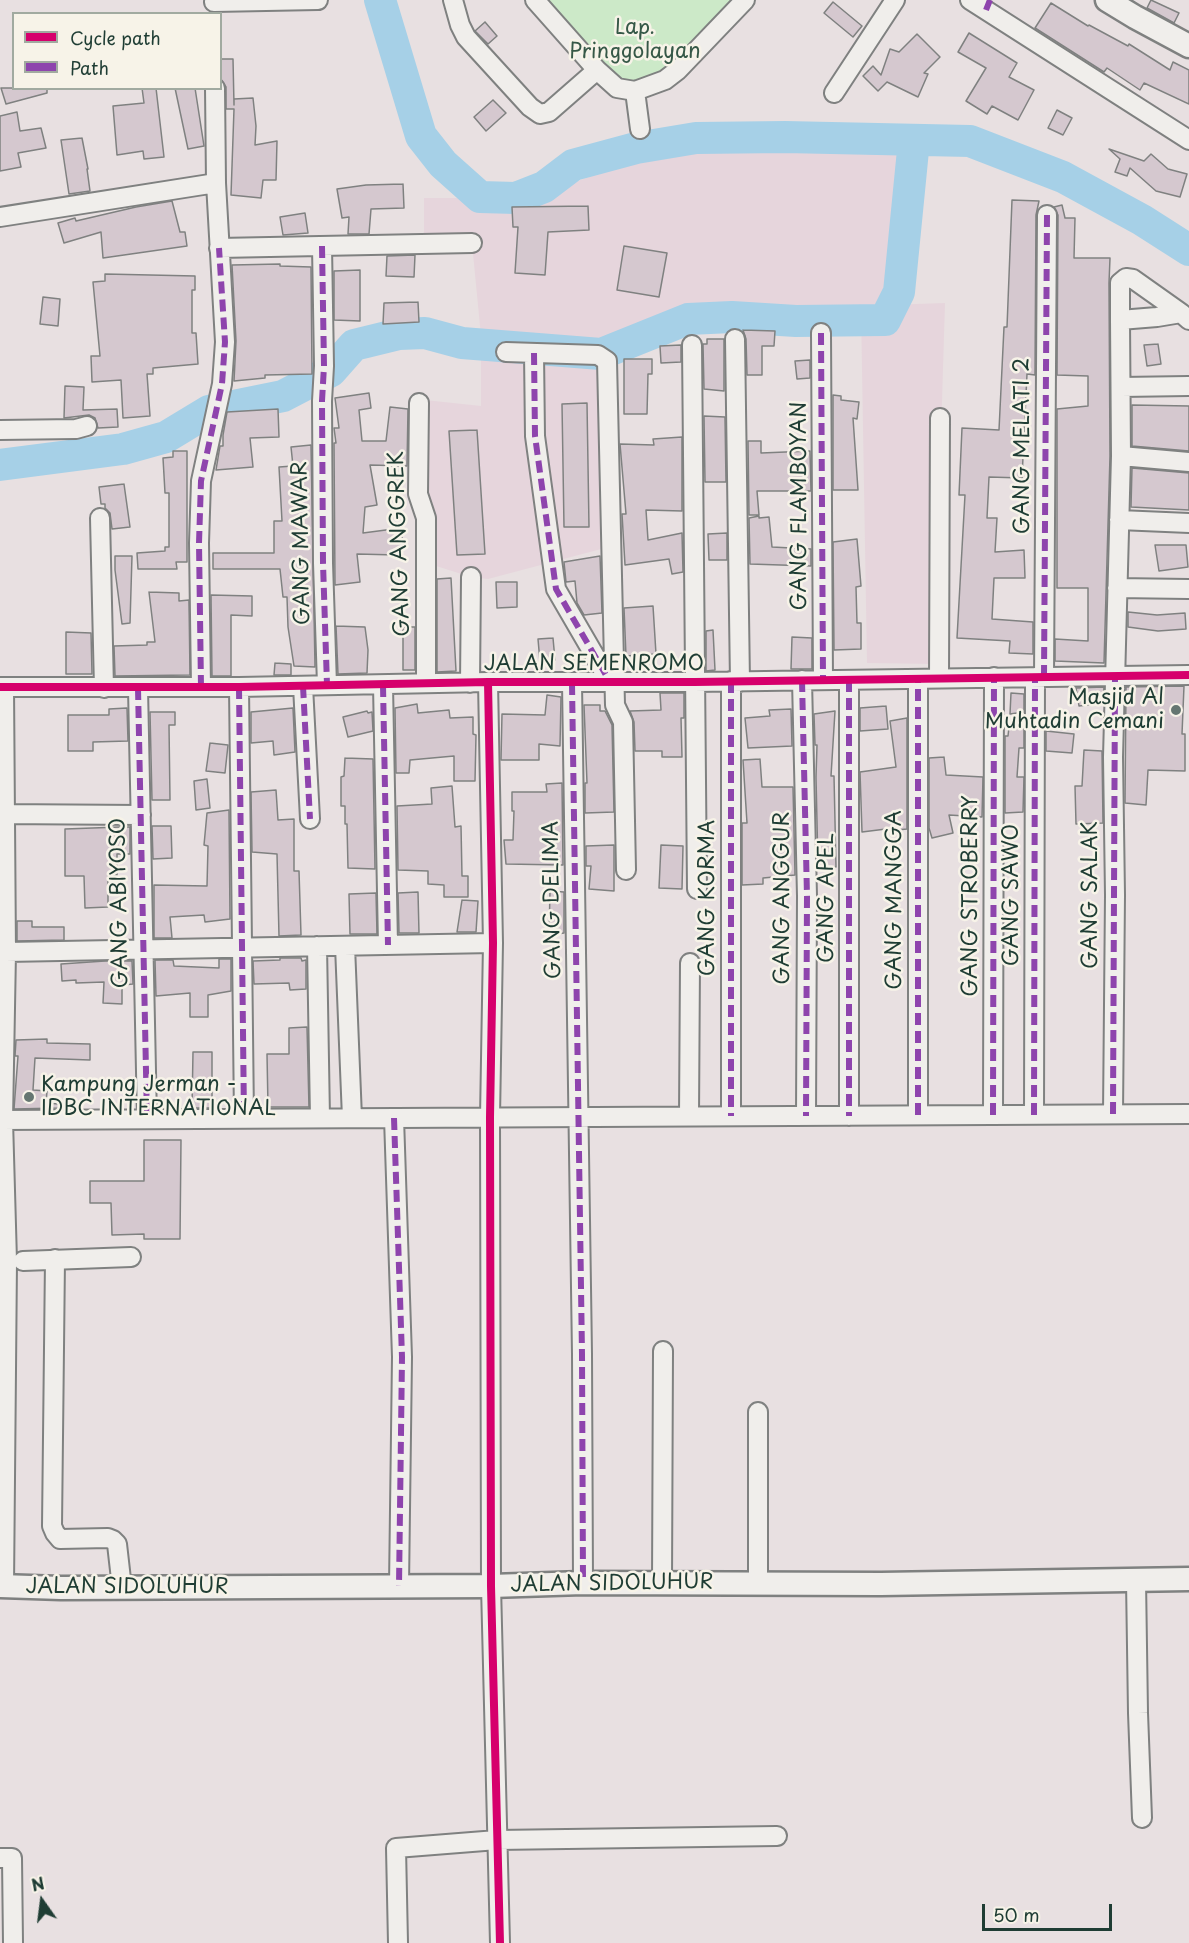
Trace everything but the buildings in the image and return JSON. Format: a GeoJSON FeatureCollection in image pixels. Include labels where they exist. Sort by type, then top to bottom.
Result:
{"type":"FeatureCollection","features":[{"type":"Feature","properties":{"kind":"main road"},"geometry":{"type":"LineString","coordinates":[[1107,0],[1135,18],[1189,46]]}},
{"type":"Feature","properties":{"kind":"main road","name":"JALAN SIDOLUHUR"},"geometry":{"type":"LineString","coordinates":[[2,1586],[123,1588],[491,1586],[583,1583],[881,1584],[1189,1579]]}},
{"type":"Feature","properties":{"kind":"street"},"geometry":{"type":"LineString","coordinates":[[214,5],[318,0]]}},
{"type":"Feature","properties":{"kind":"street"},"geometry":{"type":"LineString","coordinates":[[453,0],[466,37],[530,107],[540,114],[549,112],[597,70]]}},
{"type":"Feature","properties":{"kind":"street"},"geometry":{"type":"LineString","coordinates":[[535,0],[597,70],[617,88],[635,91],[665,80],[678,70],[745,0]]}},
{"type":"Feature","properties":{"kind":"street"},"geometry":{"type":"LineString","coordinates":[[834,93],[895,0]]}},
{"type":"Feature","properties":{"kind":"street"},"geometry":{"type":"LineString","coordinates":[[982,3],[1189,140]]}},
{"type":"Feature","properties":{"kind":"street"},"geometry":{"type":"LineString","coordinates":[[201,687],[199,543],[201,481],[222,384],[225,342],[216,183],[215,90]]}},
{"type":"Feature","properties":{"kind":"street"},"geometry":{"type":"LineString","coordinates":[[635,91],[640,129]]}},
{"type":"Feature","properties":{"kind":"street"},"geometry":{"type":"LineString","coordinates":[[0,216],[216,183]]}},
{"type":"Feature","properties":{"kind":"street","name":"GANG MELATI 2"},"geometry":{"type":"LineString","coordinates":[[1039,677],[1047,215]]}},
{"type":"Feature","properties":{"kind":"street"},"geometry":{"type":"LineString","coordinates":[[219,248],[472,243]]}},
{"type":"Feature","properties":{"kind":"street","name":"GANG MAWAR"},"geometry":{"type":"LineString","coordinates":[[322,246],[323,563],[327,685]]}},
{"type":"Feature","properties":{"kind":"street","name":"GANG SALAK"},"geometry":{"type":"LineString","coordinates":[[1113,1114],[1114,676],[1121,456],[1120,283],[1126,278],[1133,279],[1185,316]]}},
{"type":"Feature","properties":{"kind":"street"},"geometry":{"type":"LineString","coordinates":[[1120,320],[1185,316]]}},
{"type":"Feature","properties":{"kind":"street","name":"GANG FLAMBOYAN"},"geometry":{"type":"LineString","coordinates":[[821,333],[823,680]]}},
{"type":"Feature","properties":{"kind":"street","name":"GANG KORMA"},"geometry":{"type":"LineString","coordinates":[[731,1116],[735,339]]}},
{"type":"Feature","properties":{"kind":"street"},"geometry":{"type":"LineString","coordinates":[[692,345],[697,889]]}},
{"type":"Feature","properties":{"kind":"street"},"geometry":{"type":"LineString","coordinates":[[507,351],[598,355],[607,361],[612,682],[615,705],[623,722],[626,870]]}},
{"type":"Feature","properties":{"kind":"street"},"geometry":{"type":"LineString","coordinates":[[534,353],[535,436],[555,589],[612,682]]}},
{"type":"Feature","properties":{"kind":"street"},"geometry":{"type":"LineString","coordinates":[[1121,387],[1189,386]]}},
{"type":"Feature","properties":{"kind":"street","name":"GANG ANGGREK"},"geometry":{"type":"LineString","coordinates":[[419,403],[418,494],[426,518],[426,683]]}},
{"type":"Feature","properties":{"kind":"street"},"geometry":{"type":"LineString","coordinates":[[939,678],[940,418]]}},
{"type":"Feature","properties":{"kind":"street"},"geometry":{"type":"LineString","coordinates":[[0,430],[76,429],[87,426]]}},
{"type":"Feature","properties":{"kind":"street"},"geometry":{"type":"LineString","coordinates":[[1121,456],[1189,462]]}},
{"type":"Feature","properties":{"kind":"street"},"geometry":{"type":"LineString","coordinates":[[100,518],[104,688]]}},
{"type":"Feature","properties":{"kind":"street"},"geometry":{"type":"LineString","coordinates":[[1119,520],[1189,523]]}},
{"type":"Feature","properties":{"kind":"street"},"geometry":{"type":"LineString","coordinates":[[471,577],[493,943],[490,1117],[491,1586],[500,1943]]}},
{"type":"Feature","properties":{"kind":"street"},"geometry":{"type":"LineString","coordinates":[[1117,588],[1189,589]]}},
{"type":"Feature","properties":{"kind":"street","name":"JALAN SEMENROMO"},"geometry":{"type":"LineString","coordinates":[[2,687],[239,687],[1189,675]]}},
{"type":"Feature","properties":{"kind":"street","name":"GANG STROBERRY"},"geometry":{"type":"LineString","coordinates":[[993,1115],[994,677]]}},
{"type":"Feature","properties":{"kind":"street","name":"GANG SAWO"},"geometry":{"type":"LineString","coordinates":[[1034,1114],[1039,677]]}},
{"type":"Feature","properties":{"kind":"street","name":"GANG MANGGA"},"geometry":{"type":"LineString","coordinates":[[917,1109],[918,678]]}},
{"type":"Feature","properties":{"kind":"street","name":"GANG ANGGUR"},"geometry":{"type":"LineString","coordinates":[[802,680],[807,896],[806,1116]]}},
{"type":"Feature","properties":{"kind":"street","name":"GANG APEL"},"geometry":{"type":"LineString","coordinates":[[849,680],[849,1116]]}},
{"type":"Feature","properties":{"kind":"street","name":"GANG DELIMA"},"geometry":{"type":"LineString","coordinates":[[572,682],[583,1583]]}},
{"type":"Feature","properties":{"kind":"street"},"geometry":{"type":"LineString","coordinates":[[383,685],[388,945]]}},
{"type":"Feature","properties":{"kind":"street"},"geometry":{"type":"LineString","coordinates":[[303,686],[310,819]]}},
{"type":"Feature","properties":{"kind":"street"},"geometry":{"type":"LineString","coordinates":[[2,687],[4,947],[2,1120],[7,1273],[2,1586]]}},
{"type":"Feature","properties":{"kind":"street"},"geometry":{"type":"LineString","coordinates":[[239,687],[244,1119]]}},
{"type":"Feature","properties":{"kind":"street","name":"GANG ABIYOSO"},"geometry":{"type":"LineString","coordinates":[[138,688],[147,1119]]}},
{"type":"Feature","properties":{"kind":"street"},"geometry":{"type":"LineString","coordinates":[[3,814],[141,815]]}},
{"type":"Feature","properties":{"kind":"street"},"geometry":{"type":"LineString","coordinates":[[4,947],[142,950],[493,943]]}},
{"type":"Feature","properties":{"kind":"street"},"geometry":{"type":"LineString","coordinates":[[317,946],[320,1118]]}},
{"type":"Feature","properties":{"kind":"street"},"geometry":{"type":"LineString","coordinates":[[345,946],[352,1118]]}},
{"type":"Feature","properties":{"kind":"street"},"geometry":{"type":"LineString","coordinates":[[689,1116],[690,963]]}},
{"type":"Feature","properties":{"kind":"street"},"geometry":{"type":"LineString","coordinates":[[2,1120],[849,1116],[917,1109],[993,1115],[1189,1114]]}},
{"type":"Feature","properties":{"kind":"street"},"geometry":{"type":"LineString","coordinates":[[394,1118],[402,1357],[399,1586]]}},
{"type":"Feature","properties":{"kind":"street"},"geometry":{"type":"LineString","coordinates":[[23,1261],[131,1257]]}},
{"type":"Feature","properties":{"kind":"street"},"geometry":{"type":"LineString","coordinates":[[56,1259],[52,1526],[60,1539],[108,1538],[115,1542],[123,1588]]}},
{"type":"Feature","properties":{"kind":"street"},"geometry":{"type":"LineString","coordinates":[[662,1583],[663,1351]]}},
{"type":"Feature","properties":{"kind":"street"},"geometry":{"type":"LineString","coordinates":[[758,1412],[758,1583]]}},
{"type":"Feature","properties":{"kind":"street"},"geometry":{"type":"LineString","coordinates":[[1136,1580],[1142,1818]]}},
{"type":"Feature","properties":{"kind":"street"},"geometry":{"type":"LineString","coordinates":[[398,1943],[396,1848],[496,1840],[777,1836]]}},
{"type":"Feature","properties":{"kind":"street"},"geometry":{"type":"LineString","coordinates":[[6,1858],[13,1943]]}},
{"type":"Feature","properties":{"kind":"shaded area"},"geometry":{"type":"Polygon","coordinates":[[[915,146],[887,305],[945,303],[934,664],[867,663],[861,310],[746,305],[670,313],[653,331],[606,349],[605,548],[488,579],[471,577],[433,565],[433,503],[422,500],[425,400],[481,406],[481,336],[471,233],[424,234],[424,198],[530,198],[665,150],[915,146]]]}},
{"type":"Feature","properties":{"kind":"green space","name":"Lap. Pringgolayan"},"geometry":{"type":"Polygon","coordinates":[[[545,0],[733,0],[650,82],[626,84],[612,77],[545,0]]]}},
{"type":"Feature","properties":{"kind":"waterway"},"geometry":{"type":"LineString","coordinates":[[380,0],[421,136],[443,164],[480,197],[516,198],[544,187],[573,165],[636,148],[696,138],[785,137],[970,141],[1063,177],[1142,220],[1189,250]]}},
{"type":"Feature","properties":{"kind":"waterway"},"geometry":{"type":"LineString","coordinates":[[0,465],[123,449],[166,437],[209,411],[283,396],[331,371],[354,345],[399,334],[425,333],[462,343],[601,354],[688,319],[732,317],[796,321],[885,320],[899,292],[914,140]]}},
{"type":"Feature","properties":{"kind":"marked path"},"geometry":{"type":"LineString","coordinates":[[986,10],[990,0]]}},
{"type":"Feature","properties":{"kind":"marked path"},"geometry":{"type":"LineString","coordinates":[[1044,677],[1047,215]]}},
{"type":"Feature","properties":{"kind":"marked path"},"geometry":{"type":"LineString","coordinates":[[322,246],[323,563],[327,685]]}},
{"type":"Feature","properties":{"kind":"marked path"},"geometry":{"type":"LineString","coordinates":[[201,687],[199,543],[201,481],[222,384],[225,342],[219,248]]}},
{"type":"Feature","properties":{"kind":"marked path"},"geometry":{"type":"LineString","coordinates":[[821,333],[823,680]]}},
{"type":"Feature","properties":{"kind":"marked path"},"geometry":{"type":"LineString","coordinates":[[534,353],[535,436],[556,589],[610,682]]}},
{"type":"Feature","properties":{"kind":"marked path"},"geometry":{"type":"LineString","coordinates":[[1113,1114],[1115,676]]}},
{"type":"Feature","properties":{"kind":"marked path"},"geometry":{"type":"LineString","coordinates":[[993,1115],[994,677]]}},
{"type":"Feature","properties":{"kind":"marked path"},"geometry":{"type":"LineString","coordinates":[[1034,1115],[1035,677]]}},
{"type":"Feature","properties":{"kind":"marked path"},"geometry":{"type":"LineString","coordinates":[[918,679],[918,1115]]}},
{"type":"Feature","properties":{"kind":"marked path"},"geometry":{"type":"LineString","coordinates":[[802,680],[807,896],[806,1116]]}},
{"type":"Feature","properties":{"kind":"marked path"},"geometry":{"type":"LineString","coordinates":[[849,680],[849,1116]]}},
{"type":"Feature","properties":{"kind":"marked path"},"geometry":{"type":"LineString","coordinates":[[731,681],[731,1116]]}},
{"type":"Feature","properties":{"kind":"marked path"},"geometry":{"type":"LineString","coordinates":[[572,683],[583,1583]]}},
{"type":"Feature","properties":{"kind":"marked path"},"geometry":{"type":"LineString","coordinates":[[383,685],[388,945]]}},
{"type":"Feature","properties":{"kind":"marked path"},"geometry":{"type":"LineString","coordinates":[[303,686],[310,819]]}},
{"type":"Feature","properties":{"kind":"marked path"},"geometry":{"type":"LineString","coordinates":[[239,687],[244,1118]]}},
{"type":"Feature","properties":{"kind":"marked path"},"geometry":{"type":"LineString","coordinates":[[138,688],[147,1119]]}},
{"type":"Feature","properties":{"kind":"marked path"},"geometry":{"type":"LineString","coordinates":[[394,1118],[402,1357],[399,1586]]}},
{"type":"Feature","properties":{"kind":"cycle path"},"geometry":{"type":"LineString","coordinates":[[0,687],[239,687],[488,682],[695,682],[1189,675]]}},
{"type":"Feature","properties":{"kind":"cycle path"},"geometry":{"type":"LineString","coordinates":[[488,682],[493,943],[490,1117],[491,1586],[500,1943]]}},
{"type":"Feature","properties":{"kind":"place","name":"Masjid Al Muhtadin Cemani"},"geometry":{"type":"Point","coordinates":[1176,710]}},
{"type":"Feature","properties":{"kind":"place","name":"Kampung Jerman - IDBC INTERNATIONAL"},"geometry":{"type":"Point","coordinates":[29,1097]}}]}
